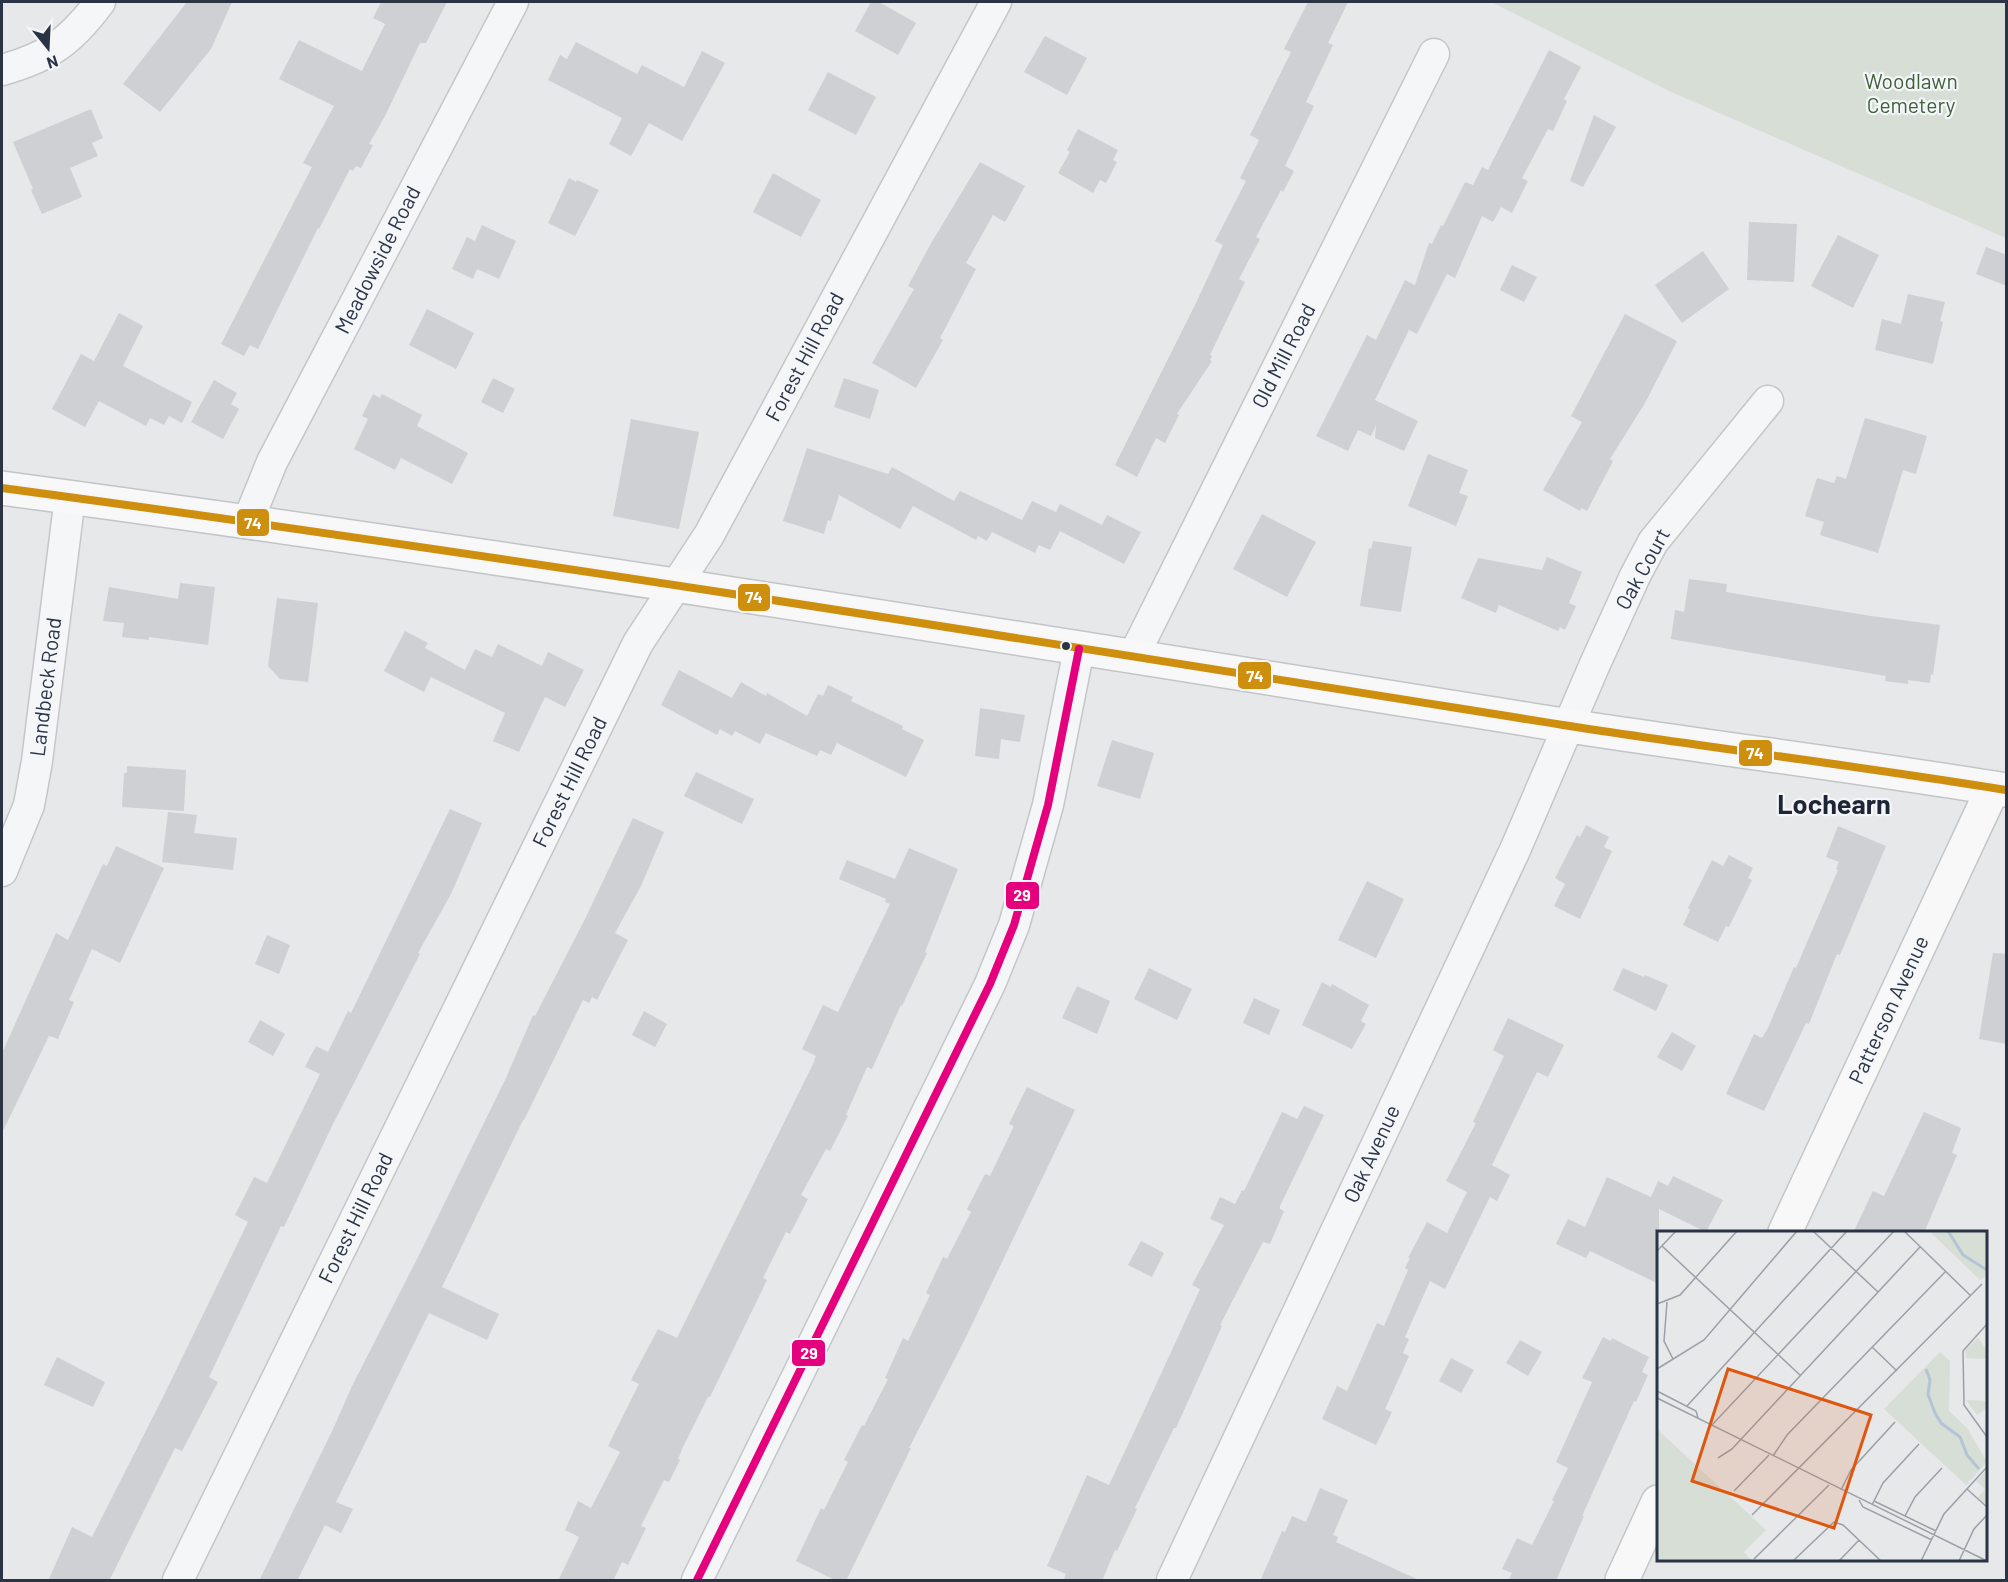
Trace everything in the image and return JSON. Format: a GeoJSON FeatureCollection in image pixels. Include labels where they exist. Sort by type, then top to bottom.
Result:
{"type":"FeatureCollection","features":[{"type":"Feature","properties":{"kind":"main road"},"geometry":{"type":"LineString","coordinates":[[2,488],[248,521],[1568,726],[2000,789]]}},
{"type":"Feature","properties":{"kind":"main road","name":"Patterson Avenue"},"geometry":{"type":"LineString","coordinates":[[1786,1231],[2000,789]]}},
{"type":"Feature","properties":{"kind":"main road"},"geometry":{"type":"LineString","coordinates":[[1622,1581],[1657,1506]]}},
{"type":"Feature","properties":{"kind":"street"},"geometry":{"type":"LineString","coordinates":[[2,70],[31,62],[65,42],[87,20],[100,2]]}},
{"type":"Feature","properties":{"kind":"street","name":"Meadowside Road"},"geometry":{"type":"LineString","coordinates":[[248,521],[272,462],[513,2]]}},
{"type":"Feature","properties":{"kind":"street","name":"Forest Hill Road"},"geometry":{"type":"LineString","coordinates":[[178,1581],[638,643],[709,535],[996,2]]}},
{"type":"Feature","properties":{"kind":"street","name":"Old Mill Road"},"geometry":{"type":"LineString","coordinates":[[1133,657],[1434,54]]}},
{"type":"Feature","properties":{"kind":"street","name":"Oak Court"},"geometry":{"type":"LineString","coordinates":[[1568,726],[1635,576],[1653,542],[1768,401]]}},
{"type":"Feature","properties":{"kind":"street","name":"Landbeck Road"},"geometry":{"type":"LineString","coordinates":[[2,870],[29,805],[37,761],[70,497]]}},
{"type":"Feature","properties":{"kind":"street"},"geometry":{"type":"LineString","coordinates":[[697,1581],[990,984],[1014,925],[1048,805],[1079,649]]}},
{"type":"Feature","properties":{"kind":"street","name":"Oak Avenue"},"geometry":{"type":"LineString","coordinates":[[1172,1581],[1515,850],[1568,726]]}},
{"type":"Feature","properties":{"kind":"green space","name":"Woodlawn Cemetery"},"geometry":{"type":"Polygon","coordinates":[[[1491,2],[2006,2],[2006,238],[1669,91],[1491,2]]]}},
{"type":"Feature","properties":{"kind":"building"},"geometry":{"type":"Polygon","coordinates":[[[187,2],[232,2],[211,49],[160,112],[123,84],[187,2]]]}},
{"type":"Feature","properties":{"kind":"building"},"geometry":{"type":"Polygon","coordinates":[[[381,2],[447,2],[426,43],[420,43],[369,144],[373,145],[361,168],[356,166],[353,171],[350,169],[258,349],[250,345],[244,356],[221,344],[312,167],[303,163],[334,106],[279,79],[299,40],[362,71],[385,24],[373,18],[381,2]]]}},
{"type":"Feature","properties":{"kind":"building"},"geometry":{"type":"Polygon","coordinates":[[[871,2],[879,2],[916,23],[898,55],[855,31],[871,2]]]}},
{"type":"Feature","properties":{"kind":"building"},"geometry":{"type":"Polygon","coordinates":[[[1308,2],[1348,2],[1328,43],[1333,45],[1306,102],[1314,106],[1285,166],[1294,171],[1256,237],[1260,239],[1239,279],[1245,282],[1210,355],[1212,361],[1177,414],[1179,415],[1165,443],[1156,438],[1137,477],[1115,465],[1223,245],[1215,241],[1246,181],[1240,178],[1259,140],[1250,135],[1291,52],[1284,49],[1308,2]]]}},
{"type":"Feature","properties":{"kind":"building"},"geometry":{"type":"Polygon","coordinates":[[[1045,36],[1087,58],[1067,95],[1024,72],[1045,36]]]}},
{"type":"Feature","properties":{"kind":"building"},"geometry":{"type":"Polygon","coordinates":[[[576,42],[637,74],[642,65],[684,87],[702,51],[725,63],[682,141],[649,123],[631,156],[609,144],[622,118],[548,80],[560,55],[567,59],[576,42]]]}},
{"type":"Feature","properties":{"kind":"building"},"geometry":{"type":"Polygon","coordinates":[[[1549,50],[1581,67],[1564,99],[1567,101],[1553,131],[1548,129],[1522,178],[1528,181],[1512,213],[1501,207],[1493,222],[1482,216],[1455,278],[1447,274],[1417,334],[1409,330],[1375,400],[1418,421],[1404,451],[1375,438],[1376,425],[1371,436],[1358,430],[1348,451],[1316,436],[1367,335],[1376,340],[1405,280],[1415,285],[1429,243],[1432,244],[1441,225],[1443,226],[1465,182],[1473,185],[1482,167],[1488,170],[1549,50]]]}},
{"type":"Feature","properties":{"kind":"building"},"geometry":{"type":"Polygon","coordinates":[[[828,72],[876,97],[856,135],[808,110],[828,72]]]}},
{"type":"Feature","properties":{"kind":"building"},"geometry":{"type":"Polygon","coordinates":[[[91,109],[103,138],[92,143],[98,156],[70,168],[82,197],[42,214],[13,142],[91,109]]]}},
{"type":"Feature","properties":{"kind":"building"},"geometry":{"type":"Polygon","coordinates":[[[1594,115],[1616,127],[1583,187],[1570,181],[1594,115]]]}},
{"type":"Feature","properties":{"kind":"building"},"geometry":{"type":"Polygon","coordinates":[[[1078,129],[1118,150],[1113,160],[1117,162],[1106,183],[1100,180],[1093,193],[1058,173],[1070,152],[1067,150],[1078,129]]]}},
{"type":"Feature","properties":{"kind":"building"},"geometry":{"type":"Polygon","coordinates":[[[980,162],[1025,186],[1005,222],[993,215],[966,263],[976,269],[940,338],[943,340],[916,388],[872,363],[914,289],[908,286],[930,245],[980,162]]]}},
{"type":"Feature","properties":{"kind":"building"},"geometry":{"type":"Polygon","coordinates":[[[773,173],[821,200],[801,237],[753,212],[773,173]]]}},
{"type":"Feature","properties":{"kind":"building"},"geometry":{"type":"Polygon","coordinates":[[[569,178],[599,190],[575,236],[548,223],[569,178]]]}},
{"type":"Feature","properties":{"kind":"building"},"geometry":{"type":"Polygon","coordinates":[[[1749,222],[1797,224],[1794,282],[1747,280],[1749,222]]]}},
{"type":"Feature","properties":{"kind":"building"},"geometry":{"type":"Polygon","coordinates":[[[482,225],[516,241],[499,279],[477,269],[473,279],[452,269],[467,237],[475,241],[482,225]]]}},
{"type":"Feature","properties":{"kind":"building"},"geometry":{"type":"Polygon","coordinates":[[[1838,235],[1879,255],[1853,308],[1811,286],[1838,235]]]}},
{"type":"Feature","properties":{"kind":"building"},"geometry":{"type":"Polygon","coordinates":[[[1986,247],[2007,255],[2007,286],[1976,274],[1986,247]]]}},
{"type":"Feature","properties":{"kind":"building"},"geometry":{"type":"Polygon","coordinates":[[[1703,251],[1729,289],[1682,323],[1655,285],[1703,251]]]}},
{"type":"Feature","properties":{"kind":"building"},"geometry":{"type":"Polygon","coordinates":[[[1512,265],[1537,277],[1524,302],[1500,290],[1512,265]]]}},
{"type":"Feature","properties":{"kind":"building"},"geometry":{"type":"Polygon","coordinates":[[[1908,294],[1945,302],[1940,321],[1943,322],[1933,364],[1875,350],[1882,319],[1901,324],[1908,294]]]}},
{"type":"Feature","properties":{"kind":"building"},"geometry":{"type":"Polygon","coordinates":[[[427,309],[474,333],[456,369],[409,345],[427,309]]]}},
{"type":"Feature","properties":{"kind":"building"},"geometry":{"type":"Polygon","coordinates":[[[119,313],[143,326],[123,366],[192,402],[182,423],[169,416],[164,425],[150,418],[146,426],[99,401],[85,427],[52,409],[81,354],[94,361],[119,313]]]}},
{"type":"Feature","properties":{"kind":"building"},"geometry":{"type":"Polygon","coordinates":[[[1625,314],[1677,341],[1645,403],[1610,459],[1613,461],[1587,511],[1581,508],[1580,511],[1543,490],[1582,422],[1571,416],[1625,314]]]}},
{"type":"Feature","properties":{"kind":"building"},"geometry":{"type":"Polygon","coordinates":[[[493,378],[515,389],[503,413],[481,402],[493,378]]]}},
{"type":"Feature","properties":{"kind":"building"},"geometry":{"type":"Polygon","coordinates":[[[844,378],[879,390],[870,419],[834,407],[844,378]]]}},
{"type":"Feature","properties":{"kind":"building"},"geometry":{"type":"Polygon","coordinates":[[[214,380],[237,393],[231,404],[239,409],[223,439],[191,422],[214,380]]]}},
{"type":"Feature","properties":{"kind":"building"},"geometry":{"type":"Polygon","coordinates":[[[373,394],[380,398],[382,394],[422,415],[417,426],[468,453],[452,484],[401,458],[395,470],[354,449],[368,419],[362,416],[373,394]]]}},
{"type":"Feature","properties":{"kind":"building"},"geometry":{"type":"Polygon","coordinates":[[[1865,418],[1927,436],[1916,474],[1903,470],[1878,553],[1820,535],[1824,522],[1805,516],[1817,478],[1834,483],[1837,476],[1846,479],[1865,418]]]}},
{"type":"Feature","properties":{"kind":"building"},"geometry":{"type":"Polygon","coordinates":[[[631,419],[699,432],[679,529],[613,516],[631,419]]]}},
{"type":"Feature","properties":{"kind":"building"},"geometry":{"type":"Polygon","coordinates":[[[807,448],[888,474],[892,467],[954,501],[960,491],[1022,520],[1032,501],[1056,512],[1060,504],[1102,525],[1107,515],[1141,532],[1124,564],[1060,531],[1050,550],[1039,545],[1035,553],[992,532],[987,541],[978,536],[976,540],[913,506],[900,529],[839,495],[831,521],[828,520],[824,534],[783,521],[807,448]]]}},
{"type":"Feature","properties":{"kind":"building"},"geometry":{"type":"Polygon","coordinates":[[[1428,454],[1468,470],[1459,493],[1468,496],[1456,526],[1408,506],[1428,454]]]}},
{"type":"Feature","properties":{"kind":"building"},"geometry":{"type":"Polygon","coordinates":[[[1262,514],[1316,542],[1287,597],[1233,569],[1262,514]]]}},
{"type":"Feature","properties":{"kind":"building"},"geometry":{"type":"Polygon","coordinates":[[[1373,541],[1412,547],[1401,612],[1360,606],[1369,548],[1371,549],[1373,541]]]}},
{"type":"Feature","properties":{"kind":"building"},"geometry":{"type":"Polygon","coordinates":[[[1547,557],[1582,572],[1569,603],[1576,606],[1565,630],[1560,627],[1558,631],[1499,605],[1496,613],[1461,598],[1478,558],[1542,570],[1547,557]]]}},
{"type":"Feature","properties":{"kind":"building"},"geometry":{"type":"Polygon","coordinates":[[[1689,579],[1727,584],[1726,592],[1940,625],[1930,683],[1908,680],[1908,684],[1885,681],[1886,676],[1671,639],[1675,610],[1684,612],[1689,579]]]}},
{"type":"Feature","properties":{"kind":"building"},"geometry":{"type":"Polygon","coordinates":[[[180,583],[215,587],[208,645],[149,637],[149,640],[122,637],[124,623],[103,621],[109,587],[178,599],[180,583]]]}},
{"type":"Feature","properties":{"kind":"building"},"geometry":{"type":"Polygon","coordinates":[[[277,598],[318,603],[308,682],[280,679],[268,666],[277,598]]]}},
{"type":"Feature","properties":{"kind":"building"},"geometry":{"type":"Polygon","coordinates":[[[405,631],[428,643],[425,648],[465,670],[475,649],[492,657],[498,644],[542,666],[548,652],[584,670],[565,707],[545,697],[519,752],[493,741],[505,713],[431,677],[424,692],[384,671],[405,631]]]}},
{"type":"Feature","properties":{"kind":"building"},"geometry":{"type":"Polygon","coordinates":[[[679,670],[732,698],[741,682],[766,696],[767,693],[807,716],[818,694],[823,696],[828,685],[853,697],[851,701],[903,726],[902,729],[924,740],[906,777],[837,743],[831,755],[820,750],[817,756],[766,733],[760,744],[735,731],[732,736],[720,729],[717,735],[661,705],[679,670]]]}},
{"type":"Feature","properties":{"kind":"building"},"geometry":{"type":"Polygon","coordinates":[[[980,708],[1025,715],[1020,742],[1001,739],[999,759],[975,756],[980,708]]]}},
{"type":"Feature","properties":{"kind":"building"},"geometry":{"type":"Polygon","coordinates":[[[1112,740],[1154,753],[1140,799],[1097,786],[1112,740]]]}},
{"type":"Feature","properties":{"kind":"building"},"geometry":{"type":"Polygon","coordinates":[[[127,766],[186,770],[184,811],[122,807],[124,773],[127,773],[127,766]]]}},
{"type":"Feature","properties":{"kind":"building"},"geometry":{"type":"Polygon","coordinates":[[[696,772],[754,799],[742,824],[684,796],[696,772]]]}},
{"type":"Feature","properties":{"kind":"building"},"geometry":{"type":"Polygon","coordinates":[[[450,809],[482,823],[451,894],[418,953],[420,954],[332,1126],[284,1227],[281,1226],[209,1377],[218,1382],[182,1451],[175,1448],[109,1581],[48,1581],[72,1527],[92,1537],[248,1222],[235,1215],[254,1177],[267,1183],[320,1074],[305,1067],[316,1046],[328,1052],[348,1011],[351,1013],[450,809]]]}},
{"type":"Feature","properties":{"kind":"building"},"geometry":{"type":"Polygon","coordinates":[[[168,812],[197,815],[194,833],[237,838],[233,870],[162,862],[168,812]]]}},
{"type":"Feature","properties":{"kind":"building"},"geometry":{"type":"Polygon","coordinates":[[[633,818],[664,832],[641,886],[615,933],[628,940],[597,1000],[592,997],[589,1003],[583,1000],[442,1287],[499,1314],[487,1340],[429,1313],[336,1502],[353,1509],[341,1533],[325,1525],[297,1581],[259,1581],[352,1386],[506,1078],[533,1015],[535,1016],[585,919],[633,818]]]}},
{"type":"Feature","properties":{"kind":"building"},"geometry":{"type":"Polygon","coordinates":[[[1586,825],[1609,837],[1604,847],[1612,851],[1580,919],[1554,906],[1565,884],[1555,878],[1577,835],[1580,837],[1586,825]]]}},
{"type":"Feature","properties":{"kind":"building"},"geometry":{"type":"Polygon","coordinates":[[[1838,826],[1886,846],[1840,955],[1837,954],[1809,1024],[1806,1023],[1764,1111],[1726,1094],[1754,1034],[1762,1038],[1768,1028],[1838,870],[1836,869],[1839,862],[1826,857],[1838,826]]]}},
{"type":"Feature","properties":{"kind":"building"},"geometry":{"type":"Polygon","coordinates":[[[116,846],[164,868],[120,963],[92,949],[69,1000],[74,1002],[58,1039],[49,1036],[2,1133],[2,1053],[56,933],[68,940],[103,864],[107,866],[116,846]]]}},
{"type":"Feature","properties":{"kind":"building"},"geometry":{"type":"Polygon","coordinates":[[[909,848],[958,869],[925,952],[927,953],[872,1069],[867,1067],[846,1115],[848,1116],[830,1151],[826,1149],[801,1195],[808,1199],[790,1234],[786,1232],[763,1278],[767,1280],[684,1445],[678,1459],[680,1460],[669,1482],[664,1480],[641,1526],[646,1528],[628,1565],[622,1562],[613,1581],[558,1581],[579,1537],[565,1530],[578,1501],[591,1508],[620,1452],[608,1446],[639,1384],[631,1380],[658,1329],[677,1338],[815,1060],[816,1056],[802,1049],[823,1005],[838,1012],[890,904],[885,902],[886,899],[839,879],[847,860],[895,879],[909,848]]]}},
{"type":"Feature","properties":{"kind":"building"},"geometry":{"type":"Polygon","coordinates":[[[1729,855],[1753,868],[1748,878],[1752,880],[1729,927],[1726,926],[1718,942],[1683,925],[1690,910],[1688,908],[1712,860],[1723,866],[1729,855]]]}},
{"type":"Feature","properties":{"kind":"building"},"geometry":{"type":"Polygon","coordinates":[[[1367,881],[1404,899],[1376,958],[1338,940],[1367,881]]]}},
{"type":"Feature","properties":{"kind":"building"},"geometry":{"type":"Polygon","coordinates":[[[267,935],[290,945],[279,974],[255,964],[267,935]]]}},
{"type":"Feature","properties":{"kind":"building"},"geometry":{"type":"Polygon","coordinates":[[[1993,953],[2007,954],[2007,1044],[1979,1039],[1993,953]]]}},
{"type":"Feature","properties":{"kind":"building"},"geometry":{"type":"Polygon","coordinates":[[[1149,968],[1192,989],[1177,1020],[1134,999],[1149,968]]]}},
{"type":"Feature","properties":{"kind":"building"},"geometry":{"type":"Polygon","coordinates":[[[1623,968],[1668,985],[1656,1011],[1613,990],[1623,968]]]}},
{"type":"Feature","properties":{"kind":"building"},"geometry":{"type":"Polygon","coordinates":[[[1322,982],[1331,987],[1332,984],[1369,1005],[1361,1021],[1366,1024],[1352,1049],[1302,1025],[1322,982]]]}},
{"type":"Feature","properties":{"kind":"building"},"geometry":{"type":"Polygon","coordinates":[[[1077,986],[1110,1001],[1097,1034],[1062,1018],[1077,986]]]}},
{"type":"Feature","properties":{"kind":"building"},"geometry":{"type":"Polygon","coordinates":[[[1254,998],[1280,1010],[1269,1035],[1243,1023],[1254,998]]]}},
{"type":"Feature","properties":{"kind":"building"},"geometry":{"type":"Polygon","coordinates":[[[644,1011],[667,1024],[655,1047],[632,1035],[644,1011]]]}},
{"type":"Feature","properties":{"kind":"building"},"geometry":{"type":"Polygon","coordinates":[[[1508,1018],[1564,1045],[1548,1077],[1537,1072],[1492,1165],[1510,1175],[1497,1201],[1490,1197],[1445,1289],[1430,1281],[1405,1337],[1409,1339],[1403,1353],[1409,1356],[1385,1409],[1392,1412],[1376,1445],[1322,1419],[1337,1386],[1347,1391],[1377,1323],[1384,1326],[1408,1270],[1405,1268],[1410,1258],[1408,1258],[1427,1222],[1447,1233],[1467,1192],[1446,1181],[1476,1123],[1473,1122],[1504,1056],[1493,1050],[1508,1018]]]}},
{"type":"Feature","properties":{"kind":"building"},"geometry":{"type":"Polygon","coordinates":[[[260,1020],[285,1034],[273,1056],[248,1042],[260,1020]]]}},
{"type":"Feature","properties":{"kind":"building"},"geometry":{"type":"Polygon","coordinates":[[[1672,1032],[1696,1046],[1682,1071],[1657,1057],[1672,1032]]]}},
{"type":"Feature","properties":{"kind":"building"},"geometry":{"type":"Polygon","coordinates":[[[1027,1087],[1075,1110],[846,1581],[837,1581],[796,1561],[821,1508],[824,1510],[848,1462],[844,1460],[888,1379],[885,1378],[903,1338],[908,1341],[930,1295],[926,1293],[943,1257],[947,1259],[971,1212],[967,1209],[985,1174],[990,1176],[1014,1126],[1009,1124],[1027,1087]]]}},
{"type":"Feature","properties":{"kind":"building"},"geometry":{"type":"Polygon","coordinates":[[[1304,1106],[1324,1115],[1280,1206],[1280,1209],[1284,1211],[1270,1244],[1263,1242],[1220,1325],[1222,1326],[1176,1428],[1135,1508],[1137,1509],[1117,1551],[1115,1550],[1102,1581],[1063,1581],[1066,1574],[1047,1566],[1087,1475],[1109,1485],[1142,1415],[1200,1289],[1192,1285],[1224,1225],[1210,1219],[1220,1197],[1235,1204],[1242,1190],[1244,1191],[1282,1112],[1297,1119],[1304,1106]]]}},
{"type":"Feature","properties":{"kind":"building"},"geometry":{"type":"Polygon","coordinates":[[[1924,1112],[1961,1128],[1952,1153],[1957,1155],[1925,1231],[1854,1231],[1873,1191],[1884,1196],[1924,1112]]]}},
{"type":"Feature","properties":{"kind":"building"},"geometry":{"type":"Polygon","coordinates":[[[1673,1176],[1723,1200],[1707,1231],[1659,1209],[1657,1283],[1590,1251],[1586,1258],[1556,1244],[1568,1219],[1585,1227],[1607,1177],[1651,1197],[1658,1181],[1668,1186],[1673,1176]]]}},
{"type":"Feature","properties":{"kind":"building"},"geometry":{"type":"Polygon","coordinates":[[[1141,1241],[1164,1253],[1152,1277],[1128,1265],[1141,1241]]]}},
{"type":"Feature","properties":{"kind":"building"},"geometry":{"type":"Polygon","coordinates":[[[1603,1337],[1611,1341],[1612,1338],[1649,1357],[1642,1372],[1648,1375],[1582,1516],[1584,1516],[1556,1581],[1508,1581],[1512,1573],[1502,1569],[1517,1538],[1532,1545],[1568,1468],[1556,1462],[1592,1382],[1582,1378],[1603,1337]]]}},
{"type":"Feature","properties":{"kind":"building"},"geometry":{"type":"Polygon","coordinates":[[[1520,1340],[1542,1352],[1528,1376],[1506,1363],[1520,1340]]]}},
{"type":"Feature","properties":{"kind":"building"},"geometry":{"type":"Polygon","coordinates":[[[57,1357],[105,1382],[93,1407],[44,1385],[57,1357]]]}},
{"type":"Feature","properties":{"kind":"building"},"geometry":{"type":"Polygon","coordinates":[[[1451,1358],[1474,1370],[1461,1393],[1439,1381],[1451,1358]]]}},
{"type":"Feature","properties":{"kind":"building"},"geometry":{"type":"Polygon","coordinates":[[[1320,1488],[1348,1500],[1333,1535],[1338,1537],[1336,1542],[1421,1581],[1260,1581],[1282,1531],[1285,1532],[1292,1516],[1306,1522],[1320,1488]]]}},
{"type":"Feature","properties":{"kind":"transit line","name":"74"},"geometry":{"type":"LineString","coordinates":[[2,488],[588,572],[1563,725],[2006,790]]}},
{"type":"Feature","properties":{"kind":"transit line","name":"29"},"geometry":{"type":"LineString","coordinates":[[697,1580],[990,984],[1014,925],[1048,805],[1079,649]]}},
{"type":"Feature","properties":{"kind":"district","name":"Lochearn"},"geometry":{"type":"Point","coordinates":[1834,805]}}]}
